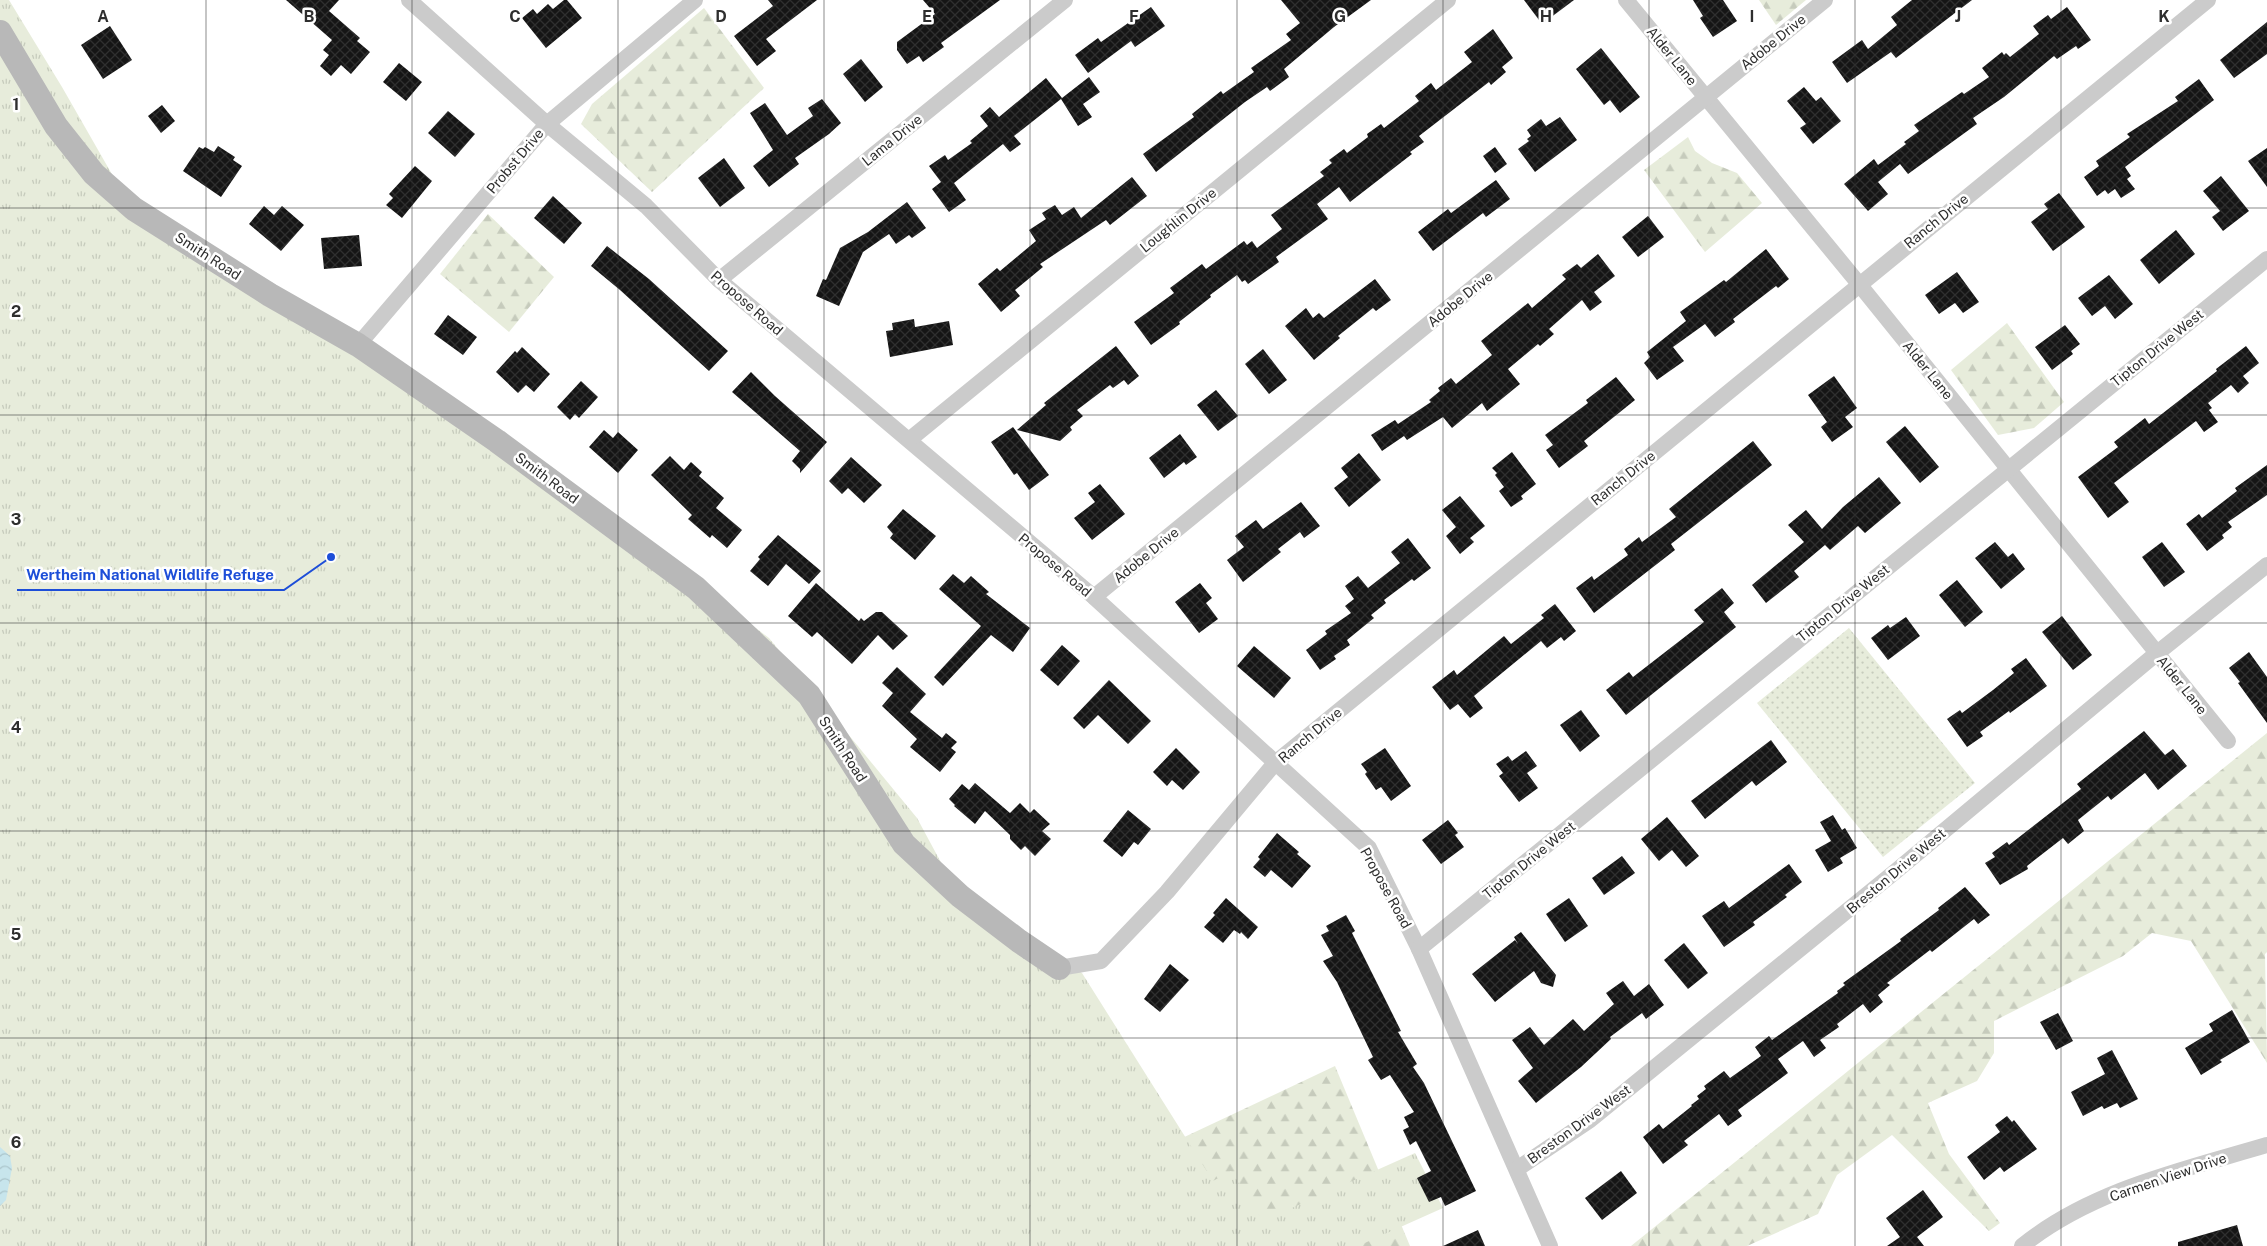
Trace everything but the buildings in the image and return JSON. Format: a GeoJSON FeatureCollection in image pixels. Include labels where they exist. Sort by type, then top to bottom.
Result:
{"type":"FeatureCollection","features":[{"type":"Feature","properties":{"kind":"street","name":"Propose Road"},"geometry":{"type":"LineString","coordinates":[[409,0],[547,124],[646,206],[719,280],[1094,598],[1368,848],[1419,949],[1550,1246]]}},
{"type":"Feature","properties":{"kind":"street","name":"Probst Drive"},"geometry":{"type":"LineString","coordinates":[[358,345],[547,124],[695,0]]}},
{"type":"Feature","properties":{"kind":"street","name":"Lama Drive"},"geometry":{"type":"LineString","coordinates":[[719,280],[1065,0]]}},
{"type":"Feature","properties":{"kind":"street","name":"Loughlin Drive"},"geometry":{"type":"LineString","coordinates":[[909,440],[1448,0]]}},
{"type":"Feature","properties":{"kind":"street","name":"Alder Lane"},"geometry":{"type":"LineString","coordinates":[[1626,0],[1859,284],[2228,741]]}},
{"type":"Feature","properties":{"kind":"street","name":"Adobe Drive"},"geometry":{"type":"LineString","coordinates":[[1094,598],[1825,0]]}},
{"type":"Feature","properties":{"kind":"street","name":"Ranch Drive"},"geometry":{"type":"LineString","coordinates":[[1059,968],[1101,961],[1167,892],[1275,763],[2208,0]]}},
{"type":"Feature","properties":{"kind":"street","name":"Smith Road"},"geometry":{"type":"LineString","coordinates":[[0,32],[56,126],[94,174],[128,203],[270,296],[358,345],[497,441],[696,588],[809,695],[904,844],[960,896],[1059,968]]}},
{"type":"Feature","properties":{"kind":"street","name":"Tipton Drive West"},"geometry":{"type":"LineString","coordinates":[[1419,949],[2267,259]]}},
{"type":"Feature","properties":{"kind":"street","name":"Breston Drive West"},"geometry":{"type":"LineString","coordinates":[[1517,1169],[1590,1120],[1896,872],[2156,654],[2267,565]]}},
{"type":"Feature","properties":{"kind":"street","name":"Carmen View Drive"},"geometry":{"type":"LineString","coordinates":[[2022,1246],[2054,1222],[2088,1205],[2144,1182],[2267,1145]]}},
{"type":"Feature","properties":{"kind":"green space"},"geometry":{"type":"Polygon","coordinates":[[[0,0],[9,0],[62,87],[129,204],[556,476],[769,638],[917,818],[958,894],[982,918],[1082,973],[1213,1181],[1231,1171],[1263,1221],[1415,1153],[1443,1208],[1358,1246],[0,1246],[0,0]]]}},
{"type":"Feature","properties":{"kind":"green space"},"geometry":{"type":"Polygon","coordinates":[[[1759,0],[1806,0],[1776,25],[1759,0]]]}},
{"type":"Feature","properties":{"kind":"green space"},"geometry":{"type":"Polygon","coordinates":[[[704,8],[764,88],[652,192],[581,124],[592,104],[704,8]]]}},
{"type":"Feature","properties":{"kind":"green space"},"geometry":{"type":"Polygon","coordinates":[[[1688,137],[1695,151],[1712,163],[1737,173],[1762,203],[1705,252],[1644,170],[1688,137]]]}},
{"type":"Feature","properties":{"kind":"green space"},"geometry":{"type":"Polygon","coordinates":[[[488,214],[554,277],[509,332],[440,274],[488,214]]]}},
{"type":"Feature","properties":{"kind":"green space"},"geometry":{"type":"Polygon","coordinates":[[[2007,323],[2064,402],[2034,428],[1998,435],[1951,370],[2007,323]]]}},
{"type":"Feature","properties":{"kind":"green space"},"geometry":{"type":"Polygon","coordinates":[[[1849,628],[1975,783],[1883,857],[1757,703],[1849,628]]]}},
{"type":"Feature","properties":{"kind":"green space"},"geometry":{"type":"Polygon","coordinates":[[[2267,733],[2267,952],[2265,954],[2267,1063],[2191,941],[2152,933],[2123,956],[1994,1021],[1994,1053],[1977,1081],[1928,1103],[1949,1154],[2000,1223],[1989,1231],[1892,1135],[1837,1175],[1818,1214],[1747,1246],[1631,1246],[2267,733]]]}},
{"type":"Feature","properties":{"kind":"green space"},"geometry":{"type":"Polygon","coordinates":[[[1335,1066],[1410,1246],[1226,1246],[1178,1140],[1335,1066]]]}},
{"type":"Feature","properties":{"kind":"water"},"geometry":{"type":"Polygon","coordinates":[[[0,1147],[10,1156],[12,1168],[6,1200],[0,1206],[0,1147]]]}},
{"type":"Feature","properties":{"kind":"place","name":"Wertheim National Wildlife Refuge"},"geometry":{"type":"Point","coordinates":[331,557]}}]}
